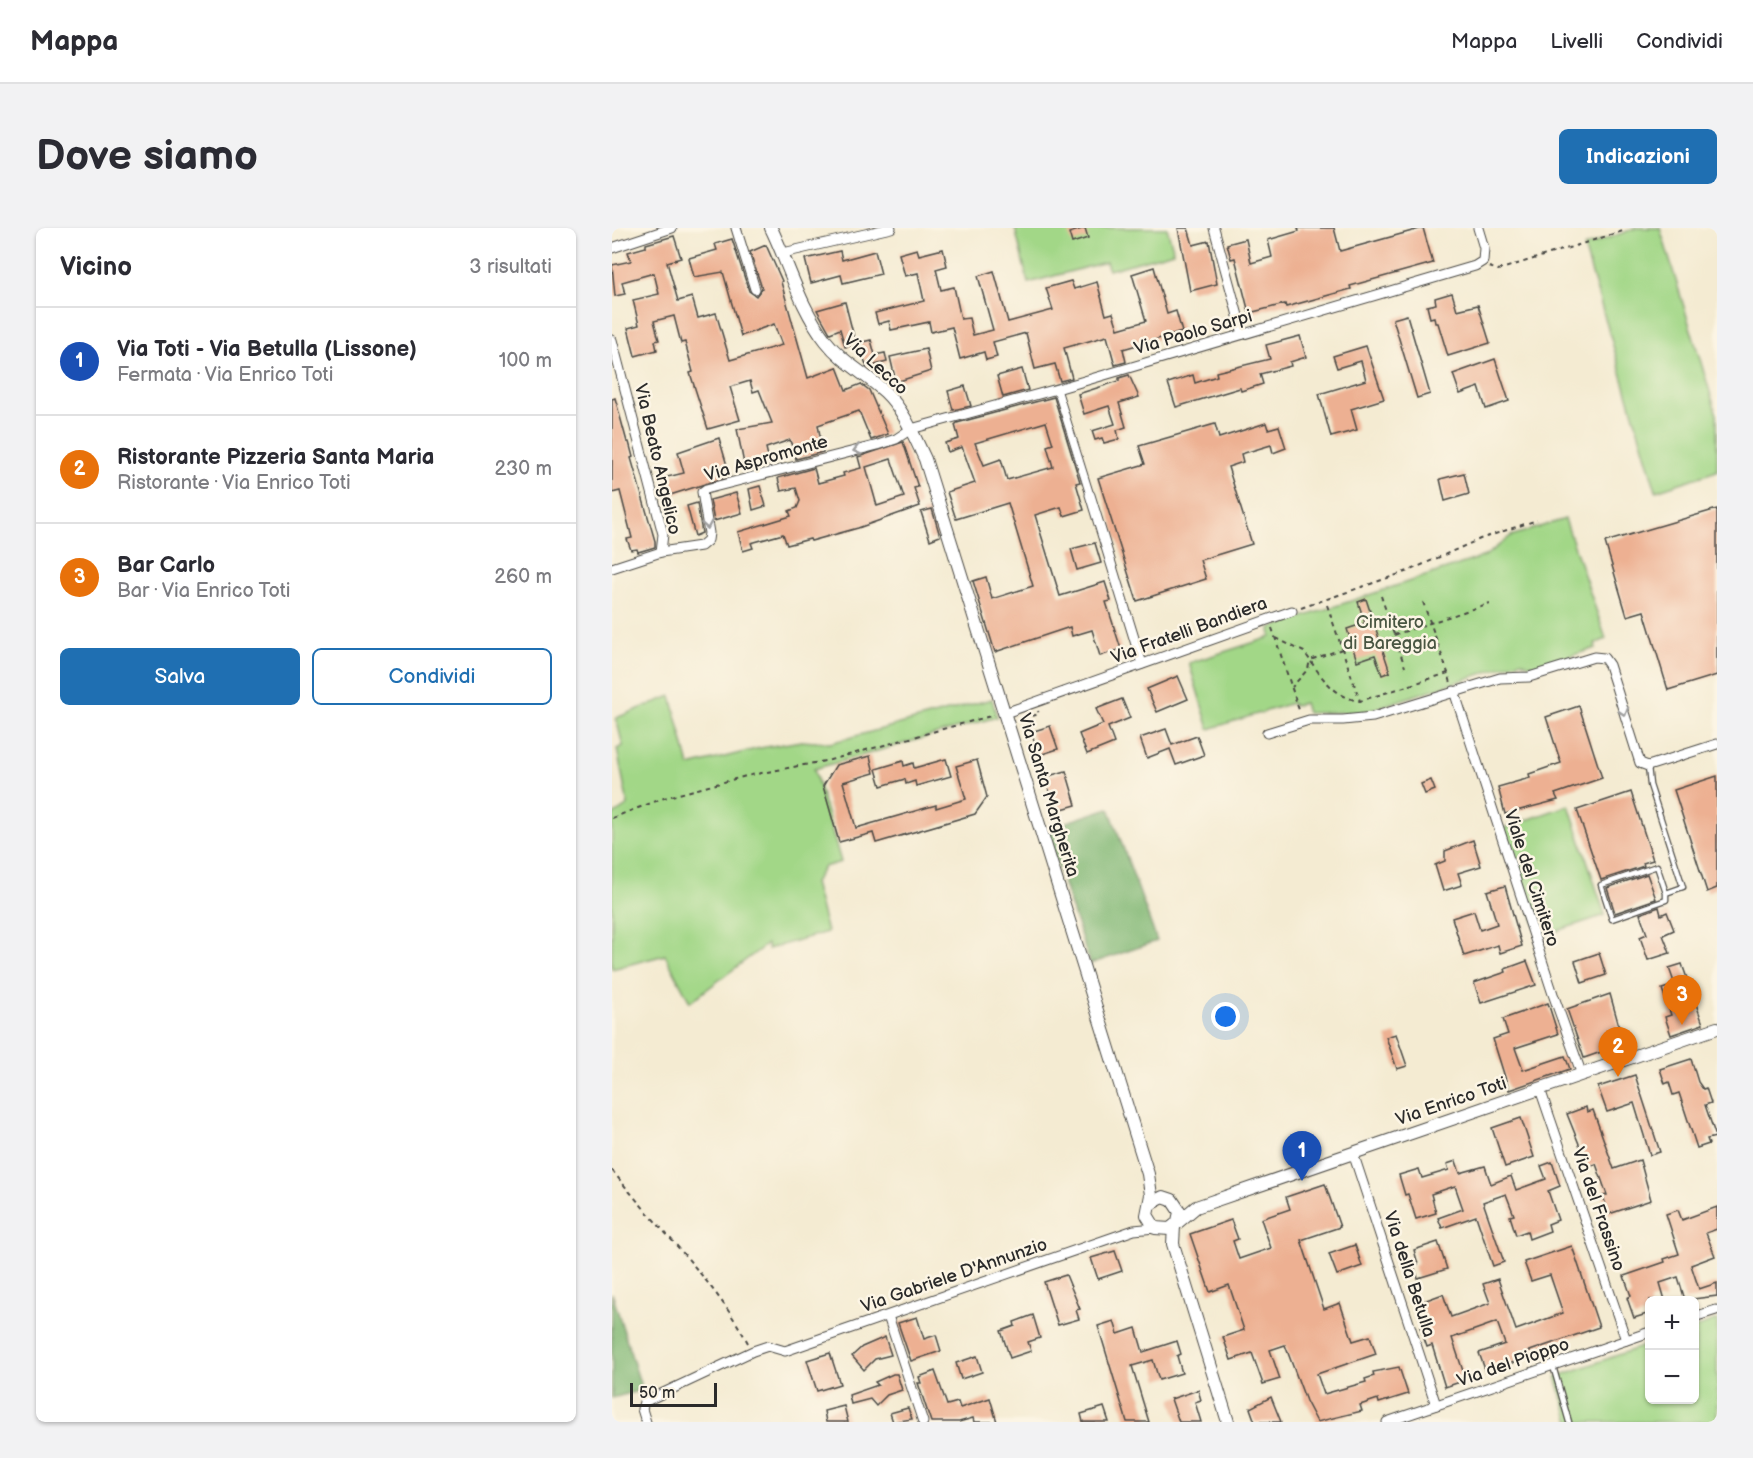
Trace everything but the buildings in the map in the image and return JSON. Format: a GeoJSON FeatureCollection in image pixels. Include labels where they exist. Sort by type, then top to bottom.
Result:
{"type":"FeatureCollection","features":[{"type":"Feature","properties":{"kind":"street"},"geometry":{"type":"LineString","coordinates":[[612,248],[672,228]]}},
{"type":"Feature","properties":{"kind":"street"},"geometry":{"type":"LineString","coordinates":[[736,228],[755,289]]}},
{"type":"Feature","properties":{"kind":"street","name":"Via Lecco"},"geometry":{"type":"LineString","coordinates":[[771,228],[808,313],[825,340],[851,366],[884,391],[911,429]]}},
{"type":"Feature","properties":{"kind":"street"},"geometry":{"type":"LineString","coordinates":[[783,253],[891,228]]}},
{"type":"Feature","properties":{"kind":"street"},"geometry":{"type":"LineString","coordinates":[[1214,228],[1243,334]]}},
{"type":"Feature","properties":{"kind":"street"},"geometry":{"type":"LineString","coordinates":[[1478,228],[1484,248],[1483,261]]}},
{"type":"Feature","properties":{"kind":"street","name":"Via Paolo Sarpi"},"geometry":{"type":"LineString","coordinates":[[911,429],[1057,389],[1464,270],[1483,261]]}},
{"type":"Feature","properties":{"kind":"street","name":"Via Beato Angelico"},"geometry":{"type":"LineString","coordinates":[[612,340],[663,534],[662,552]]}},
{"type":"Feature","properties":{"kind":"street"},"geometry":{"type":"LineString","coordinates":[[1057,389],[1142,664]]}},
{"type":"Feature","properties":{"kind":"street","name":"Via Aspromonte"},"geometry":{"type":"LineString","coordinates":[[612,568],[662,552],[701,546],[708,540],[709,532],[702,492],[706,489],[887,442],[911,429]]}},
{"type":"Feature","properties":{"kind":"street","name":"Via Santa Margherita"},"geometry":{"type":"LineString","coordinates":[[911,429],[925,459],[943,510],[1002,714],[1149,1174],[1163,1197]]}},
{"type":"Feature","properties":{"kind":"street","name":"Via Fratelli Bandiera"},"geometry":{"type":"LineString","coordinates":[[1002,714],[1292,611]]}},
{"type":"Feature","properties":{"kind":"street"},"geometry":{"type":"LineString","coordinates":[[1267,733],[1303,721],[1373,717],[1500,678],[1528,677],[1594,657],[1604,658],[1609,665],[1640,763],[1648,766],[1717,744]]}},
{"type":"Feature","properties":{"kind":"street","name":"Viale del Cimitero"},"geometry":{"type":"LineString","coordinates":[[1454,691],[1552,994],[1582,1075]]}},
{"type":"Feature","properties":{"kind":"street","name":"Via Enrico Toti"},"geometry":{"type":"LineString","coordinates":[[1163,1225],[1196,1207],[1717,1028]]}},
{"type":"Feature","properties":{"kind":"street","name":"Via del Frassino"},"geometry":{"type":"LineString","coordinates":[[1540,1089],[1626,1340]]}},
{"type":"Feature","properties":{"kind":"street","name":"Via della Betulla"},"geometry":{"type":"LineString","coordinates":[[1353,1153],[1436,1405]]}},
{"type":"Feature","properties":{"kind":"street","name":"Via Santa Margherita"},"geometry":{"type":"LineString","coordinates":[[1149,1174],[1150,1204],[1163,1225]]}},
{"type":"Feature","properties":{"kind":"street"},"geometry":{"type":"LineString","coordinates":[[1150,1204],[1163,1197],[1176,1203],[1196,1207]]}},
{"type":"Feature","properties":{"kind":"street"},"geometry":{"type":"LineString","coordinates":[[1176,1203],[1180,1212],[1163,1225],[1173,1244],[1228,1422]]}},
{"type":"Feature","properties":{"kind":"street","name":"Via Gabriele D'Annunzio"},"geometry":{"type":"LineString","coordinates":[[753,1351],[768,1346],[785,1351],[1134,1230],[1163,1225]]}},
{"type":"Feature","properties":{"kind":"street"},"geometry":{"type":"LineString","coordinates":[[1699,1316],[1716,1310]]}},
{"type":"Feature","properties":{"kind":"street"},"geometry":{"type":"LineString","coordinates":[[888,1316],[923,1422]]}},
{"type":"Feature","properties":{"kind":"street","name":"Via del Pioppo"},"geometry":{"type":"LineString","coordinates":[[1387,1422],[1412,1418],[1436,1405],[1645,1334]]}},
{"type":"Feature","properties":{"kind":"street"},"geometry":{"type":"LineString","coordinates":[[646,1422],[642,1409],[644,1402],[654,1395],[753,1351]]}},
{"type":"Feature","properties":{"kind":"lane"},"geometry":{"type":"LineString","coordinates":[[1648,766],[1650,784],[1683,887],[1666,893]]}},
{"type":"Feature","properties":{"kind":"lane"},"geometry":{"type":"LineString","coordinates":[[1657,866],[1666,893],[1666,900],[1612,919],[1601,885],[1657,866]]}},
{"type":"Feature","properties":{"kind":"lane"},"geometry":{"type":"LineString","coordinates":[[1553,1366],[1569,1422]]}},
{"type":"Feature","properties":{"kind":"path"},"geometry":{"type":"LineString","coordinates":[[1613,228],[1615,233]]}},
{"type":"Feature","properties":{"kind":"path"},"geometry":{"type":"LineString","coordinates":[[1483,261],[1491,270],[1498,270],[1615,233],[1623,228]]}},
{"type":"Feature","properties":{"kind":"path"},"geometry":{"type":"LineString","coordinates":[[1292,611],[1408,571],[1480,539],[1537,520]]}},
{"type":"Feature","properties":{"kind":"path"},"geometry":{"type":"LineString","coordinates":[[1381,596],[1405,667]]}},
{"type":"Feature","properties":{"kind":"path"},"geometry":{"type":"LineString","coordinates":[[1424,602],[1454,691]]}},
{"type":"Feature","properties":{"kind":"path"},"geometry":{"type":"LineString","coordinates":[[1394,635],[1490,603]]}},
{"type":"Feature","properties":{"kind":"path"},"geometry":{"type":"LineString","coordinates":[[1327,605],[1360,701]]}},
{"type":"Feature","properties":{"kind":"path"},"geometry":{"type":"LineString","coordinates":[[1269,619],[1303,721]]}},
{"type":"Feature","properties":{"kind":"path"},"geometry":{"type":"LineString","coordinates":[[1276,638],[1304,652],[1323,680],[1347,699],[1360,701],[1448,673]]}},
{"type":"Feature","properties":{"kind":"path"},"geometry":{"type":"LineString","coordinates":[[1310,660],[1342,649]]}},
{"type":"Feature","properties":{"kind":"path"},"geometry":{"type":"LineString","coordinates":[[1292,687],[1308,669],[1310,660]]}},
{"type":"Feature","properties":{"kind":"path"},"geometry":{"type":"LineString","coordinates":[[612,818],[664,798],[746,776],[830,760],[1002,714]]}},
{"type":"Feature","properties":{"kind":"path"},"geometry":{"type":"LineString","coordinates":[[612,1170],[641,1209],[691,1260],[741,1328],[753,1351]]}},
{"type":"Feature","properties":{"kind":"green space"},"geometry":{"type":"Polygon","coordinates":[[[1015,228],[1167,228],[1174,252],[1109,270],[1106,262],[1028,283],[1015,228]]]}},
{"type":"Feature","properties":{"kind":"green space"},"geometry":{"type":"Polygon","coordinates":[[[1636,228],[1660,228],[1717,415],[1717,471],[1656,491],[1584,247],[1636,228]]]}},
{"type":"Feature","properties":{"kind":"green space","name":"Cimitero di Bareggia"},"geometry":{"type":"Polygon","coordinates":[[[1565,519],[1606,639],[1595,644],[1596,648],[1535,667],[1521,661],[1364,712],[1307,713],[1304,703],[1293,706],[1292,703],[1209,729],[1189,663],[1271,637],[1270,628],[1485,556],[1511,536],[1565,519]]]}},
{"type":"Feature","properties":{"kind":"green space"},"geometry":{"type":"Polygon","coordinates":[[[671,696],[689,766],[760,748],[801,741],[830,743],[992,699],[997,717],[814,769],[841,862],[824,867],[814,883],[827,932],[768,949],[767,944],[690,1002],[665,955],[612,969],[612,816],[628,805],[617,749],[623,746],[616,718],[671,696]]]}},
{"type":"Feature","properties":{"kind":"green space"},"geometry":{"type":"Polygon","coordinates":[[[1569,805],[1605,915],[1539,937],[1504,828],[1569,805]]]}},
{"type":"Feature","properties":{"kind":"green space"},"geometry":{"type":"Polygon","coordinates":[[[1109,808],[1157,941],[1090,964],[1046,829],[1109,808]]]}},
{"type":"Feature","properties":{"kind":"green space"},"geometry":{"type":"Polygon","coordinates":[[[612,1293],[642,1390],[612,1398],[612,1293]]]}},
{"type":"Feature","properties":{"kind":"green space"},"geometry":{"type":"Polygon","coordinates":[[[1717,1320],[1717,1422],[1570,1422],[1556,1377],[1645,1345],[1645,1404],[1699,1404],[1699,1327],[1717,1320]]]}},
{"type":"Feature","properties":{"kind":"place","name":"Bar Carlo"},"geometry":{"type":"Point","coordinates":[1682,1025]}},
{"type":"Feature","properties":{"kind":"place","name":"Ristorante Pizzeria Santa Maria"},"geometry":{"type":"Point","coordinates":[1618,1077]}},
{"type":"Feature","properties":{"kind":"place","name":"Via Toti - Via Betulla (Lissone)"},"geometry":{"type":"Point","coordinates":[1302,1181]}}]}
